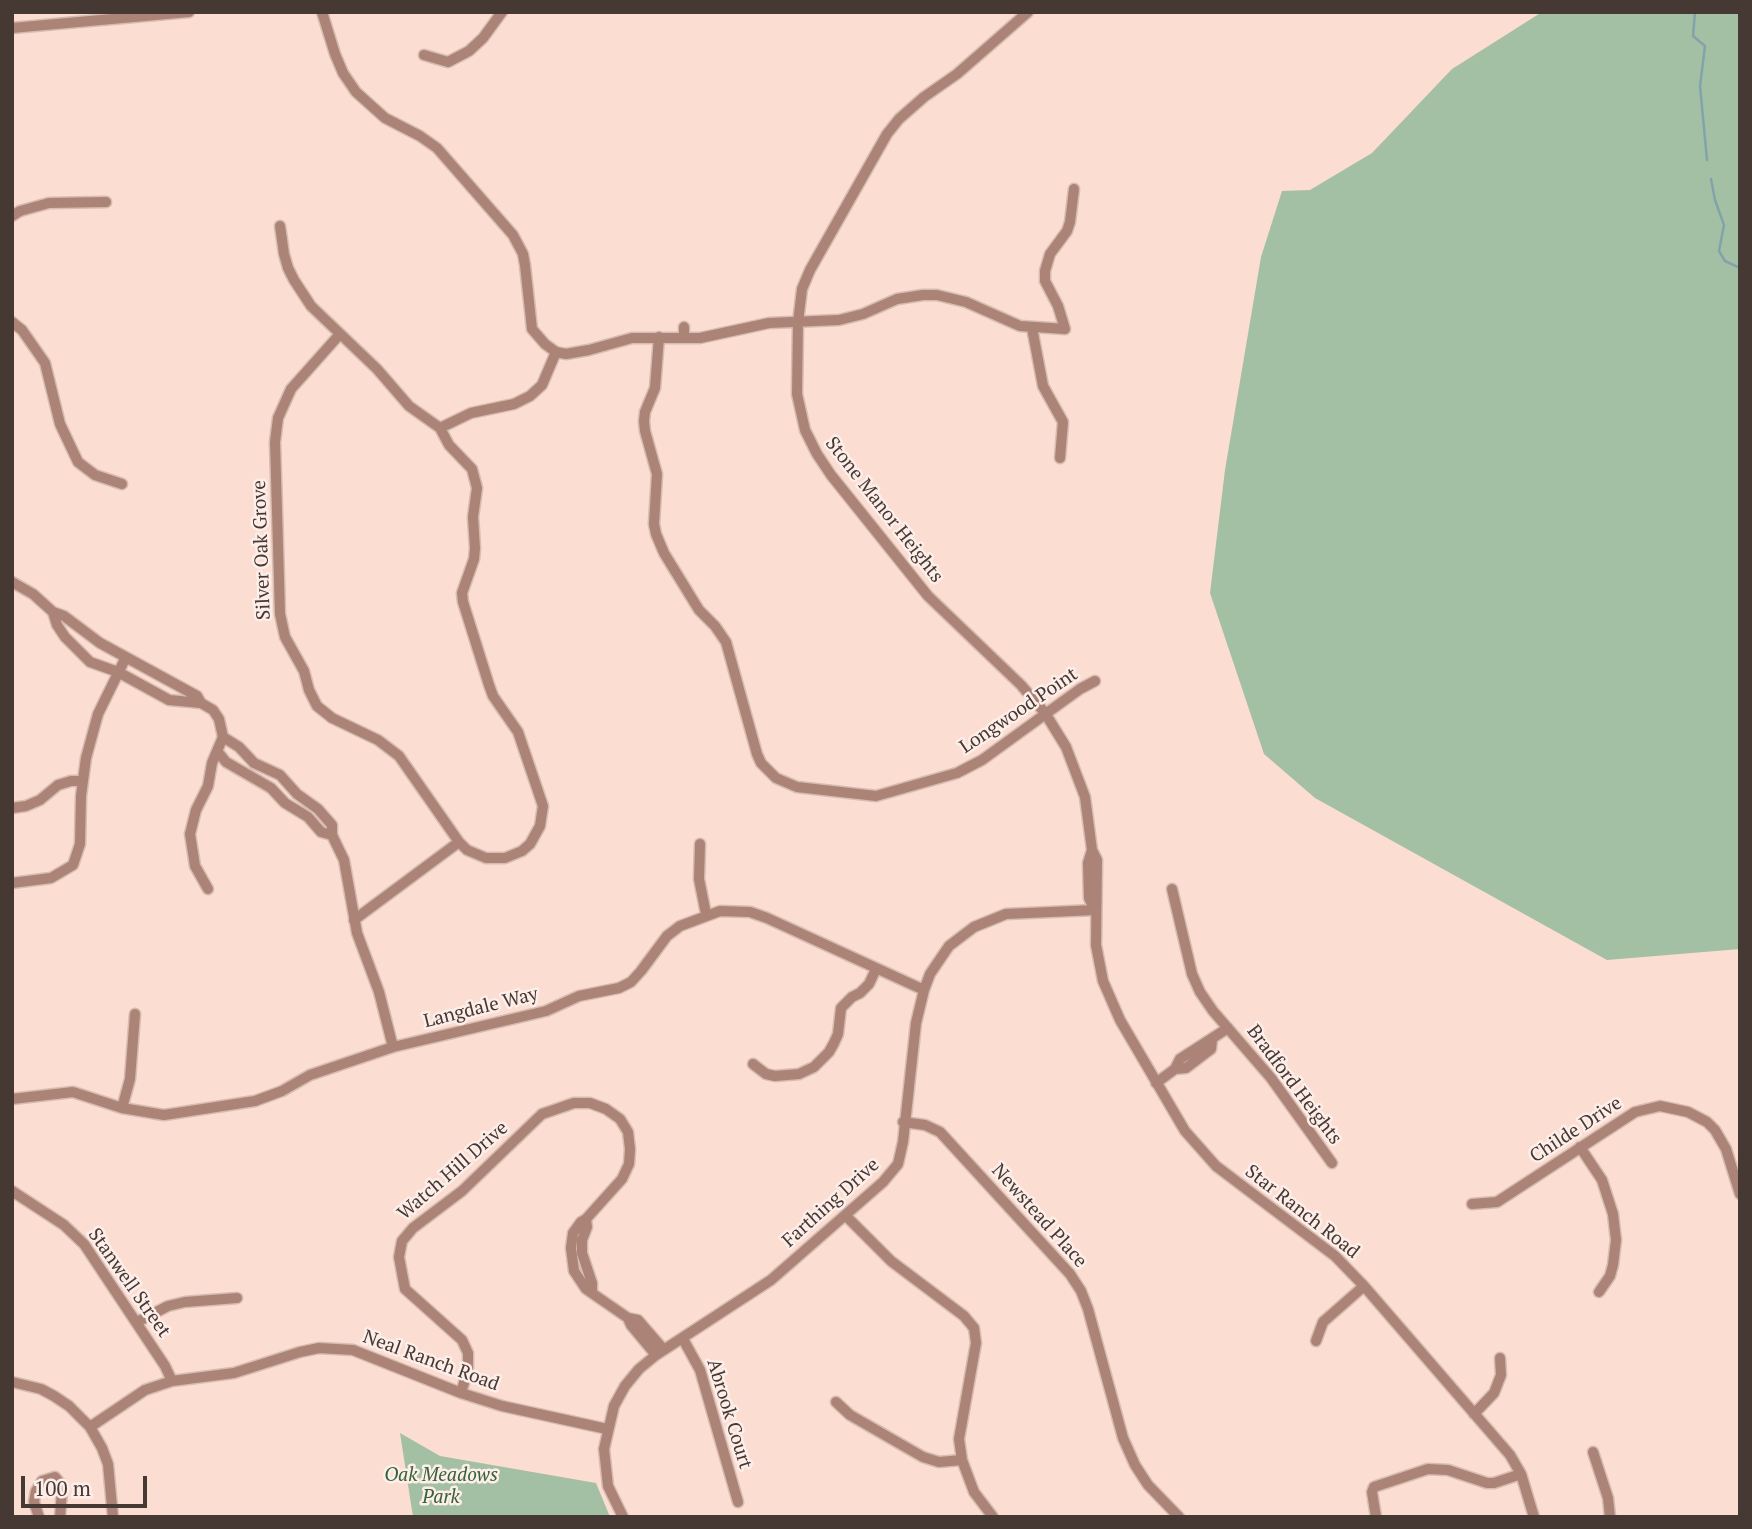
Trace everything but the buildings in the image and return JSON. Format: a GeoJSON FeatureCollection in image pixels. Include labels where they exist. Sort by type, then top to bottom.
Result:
{"type":"FeatureCollection","features":[{"type":"Feature","properties":{"kind":"street"},"geometry":{"type":"LineString","coordinates":[[12,28],[189,12]]}},
{"type":"Feature","properties":{"kind":"street"},"geometry":{"type":"LineString","coordinates":[[322,12],[338,62],[349,83],[364,102],[385,118],[437,148],[513,235],[523,254],[532,328],[545,344],[556,352],[566,354],[589,350],[632,338],[659,337],[684,332],[711,337],[769,323],[852,317],[897,299],[923,295],[944,296],[966,302],[1009,322],[1032,328],[1065,329],[1058,306],[1045,281],[1046,263],[1070,222],[1074,189]]}},
{"type":"Feature","properties":{"kind":"street"},"geometry":{"type":"LineString","coordinates":[[424,55],[448,62],[469,51],[483,38],[502,12]]}},
{"type":"Feature","properties":{"kind":"street","name":"Stone Manor Heights"},"geometry":{"type":"LineString","coordinates":[[1028,12],[957,74],[908,110],[887,134],[810,270],[802,289],[798,323],[799,407],[805,430],[817,454],[928,596],[1021,685],[1045,713],[1066,747],[1081,781],[1090,818],[1092,850],[1097,860],[1098,896],[1095,910]]}},
{"type":"Feature","properties":{"kind":"street"},"geometry":{"type":"LineString","coordinates":[[12,216],[49,203],[106,202]]}},
{"type":"Feature","properties":{"kind":"street","name":"Silver Oak Grove"},"geometry":{"type":"LineString","coordinates":[[280,226],[284,254],[294,280],[311,306],[377,369],[410,406],[440,428],[450,445],[472,470],[477,488],[473,517],[474,559],[462,593],[465,612],[493,696],[518,732],[543,806],[536,836],[522,850],[512,855],[486,859],[467,850],[399,756],[378,740],[332,718],[317,706],[282,627],[275,442],[278,418],[291,388],[340,334]]}},
{"type":"Feature","properties":{"kind":"street"},"geometry":{"type":"LineString","coordinates":[[12,322],[22,330],[45,363],[60,424],[78,461],[95,475],[122,484]]}},
{"type":"Feature","properties":{"kind":"street"},"geometry":{"type":"LineString","coordinates":[[1032,328],[1043,386],[1063,422],[1060,458]]}},
{"type":"Feature","properties":{"kind":"street","name":"Longwood Point"},"geometry":{"type":"LineString","coordinates":[[659,337],[655,388],[644,421],[657,474],[654,524],[656,534],[664,554],[699,610],[726,642],[757,754],[776,778],[797,787],[876,796],[957,773],[982,760],[1045,713],[1095,681]]}},
{"type":"Feature","properties":{"kind":"street"},"geometry":{"type":"LineString","coordinates":[[440,428],[471,414],[514,404],[530,396],[542,385],[556,352]]}},
{"type":"Feature","properties":{"kind":"street"},"geometry":{"type":"LineString","coordinates":[[12,582],[33,594],[53,612],[64,616],[100,643],[197,695],[201,703]]}},
{"type":"Feature","properties":{"kind":"street"},"geometry":{"type":"LineString","coordinates":[[53,612],[57,625],[90,662],[118,672],[169,700],[201,703],[219,719],[223,737],[212,762],[208,786],[196,810],[190,834],[195,866],[208,889]]}},
{"type":"Feature","properties":{"kind":"street"},"geometry":{"type":"LineString","coordinates":[[12,883],[51,878],[73,865],[80,844],[79,820],[86,758],[98,714],[125,657]]}},
{"type":"Feature","properties":{"kind":"street"},"geometry":{"type":"LineString","coordinates":[[223,737],[239,747],[254,763],[280,775],[332,825],[332,835],[344,860],[357,933],[379,992],[393,1047]]}},
{"type":"Feature","properties":{"kind":"street"},"geometry":{"type":"LineString","coordinates":[[218,752],[226,762],[271,789],[285,803],[308,817],[321,832],[332,835]]}},
{"type":"Feature","properties":{"kind":"street"},"geometry":{"type":"LineString","coordinates":[[246,776],[254,763]]}},
{"type":"Feature","properties":{"kind":"street"},"geometry":{"type":"LineString","coordinates":[[12,808],[40,800],[58,785],[83,781]]}},
{"type":"Feature","properties":{"kind":"street"},"geometry":{"type":"LineString","coordinates":[[355,920],[459,842]]}},
{"type":"Feature","properties":{"kind":"street"},"geometry":{"type":"LineString","coordinates":[[700,844],[699,879],[706,914]]}},
{"type":"Feature","properties":{"kind":"street","name":"Bradford Heights"},"geometry":{"type":"LineString","coordinates":[[1172,889],[1196,984],[1213,1011],[1271,1077],[1332,1163]]}},
{"type":"Feature","properties":{"kind":"street","name":"Langdale Way"},"geometry":{"type":"LineString","coordinates":[[12,1099],[74,1092],[122,1108],[164,1115],[255,1101],[310,1076],[393,1047],[546,1010],[579,996],[619,988],[631,982],[667,936],[680,926],[706,914],[733,910],[750,912],[924,990]]}},
{"type":"Feature","properties":{"kind":"street","name":"Farthing Drive"},"geometry":{"type":"LineString","coordinates":[[623,1517],[608,1486],[604,1449],[614,1406],[625,1386],[639,1369],[660,1352],[771,1280],[846,1216],[894,1170],[901,1156],[916,1023],[924,990],[930,974],[949,946],[974,927],[1006,915],[1095,910]]}},
{"type":"Feature","properties":{"kind":"street","name":"Star Ranch Road"},"geometry":{"type":"LineString","coordinates":[[1095,910],[1096,945],[1103,981],[1120,1020],[1185,1131],[1231,1179],[1335,1256],[1364,1286],[1510,1455],[1521,1474],[1534,1517]]}},
{"type":"Feature","properties":{"kind":"street"},"geometry":{"type":"LineString","coordinates":[[753,1064],[766,1074],[775,1076],[800,1074],[814,1068],[830,1052],[838,1034],[841,1009],[869,984],[876,969]]}},
{"type":"Feature","properties":{"kind":"street"},"geometry":{"type":"LineString","coordinates":[[122,1108],[130,1079],[135,1014]]}},
{"type":"Feature","properties":{"kind":"street","name":"Bradford Heights"},"geometry":{"type":"LineString","coordinates":[[1156,1083],[1175,1069],[1186,1068],[1211,1049],[1212,1040],[1228,1028]]}},
{"type":"Feature","properties":{"kind":"street","name":"Watch Hill Drive"},"geometry":{"type":"LineString","coordinates":[[461,1393],[468,1369],[468,1353],[463,1340],[405,1289],[399,1257],[401,1241],[413,1228],[462,1191],[542,1115],[574,1103],[590,1103],[606,1109],[620,1119],[628,1132],[631,1149],[629,1164],[622,1179],[573,1233],[571,1256],[578,1278],[586,1289],[628,1318],[638,1320],[660,1352]]}},
{"type":"Feature","properties":{"kind":"street","name":"Childe Drive"},"geometry":{"type":"LineString","coordinates":[[1472,1204],[1497,1202],[1643,1109],[1660,1106],[1697,1116],[1714,1130],[1727,1149],[1739,1190]]}},
{"type":"Feature","properties":{"kind":"street","name":"Newstead Place"},"geometry":{"type":"LineString","coordinates":[[903,1122],[925,1125],[940,1132],[1070,1274],[1088,1309],[1123,1438],[1147,1485],[1178,1517]]}},
{"type":"Feature","properties":{"kind":"street"},"geometry":{"type":"LineString","coordinates":[[1580,1147],[1602,1180],[1613,1214],[1613,1265],[1610,1276],[1599,1292]]}},
{"type":"Feature","properties":{"kind":"street","name":"Stanwell Street"},"geometry":{"type":"LineString","coordinates":[[12,1191],[64,1225],[84,1244],[137,1322],[172,1381]]}},
{"type":"Feature","properties":{"kind":"street"},"geometry":{"type":"LineString","coordinates":[[846,1216],[891,1261],[964,1316],[974,1328],[976,1343],[959,1439],[962,1460],[974,1492],[993,1517]]}},
{"type":"Feature","properties":{"kind":"street"},"geometry":{"type":"LineString","coordinates":[[1316,1340],[1323,1322],[1364,1286]]}},
{"type":"Feature","properties":{"kind":"street"},"geometry":{"type":"LineString","coordinates":[[137,1322],[168,1306],[237,1298]]}},
{"type":"Feature","properties":{"kind":"street","name":"Abrook Court"},"geometry":{"type":"LineString","coordinates":[[683,1339],[700,1370],[738,1502]]}},
{"type":"Feature","properties":{"kind":"street","name":"Neal Ranch Road"},"geometry":{"type":"LineString","coordinates":[[90,1427],[145,1391],[172,1381],[234,1373],[300,1352],[337,1348],[368,1355],[461,1393],[607,1429]]}},
{"type":"Feature","properties":{"kind":"street"},"geometry":{"type":"LineString","coordinates":[[1474,1414],[1494,1393],[1501,1375],[1500,1358]]}},
{"type":"Feature","properties":{"kind":"street"},"geometry":{"type":"LineString","coordinates":[[12,1382],[41,1389],[54,1396],[69,1406],[90,1427],[108,1464],[113,1517]]}},
{"type":"Feature","properties":{"kind":"street"},"geometry":{"type":"LineString","coordinates":[[836,1402],[850,1415],[923,1457],[939,1462],[962,1460]]}},
{"type":"Feature","properties":{"kind":"street"},"geometry":{"type":"LineString","coordinates":[[1593,1452],[1608,1498],[1610,1517]]}},
{"type":"Feature","properties":{"kind":"street"},"geometry":{"type":"LineString","coordinates":[[1376,1517],[1372,1492],[1374,1487],[1428,1469],[1448,1470],[1486,1483],[1521,1474]]}},
{"type":"Feature","properties":{"kind":"street"},"geometry":{"type":"LineString","coordinates":[[39,1517],[34,1502],[37,1491],[42,1481],[55,1477],[62,1491],[60,1517]]}},
{"type":"Feature","properties":{"kind":"green space"},"geometry":{"type":"Polygon","coordinates":[[[1542,12],[1740,12],[1740,949],[1607,960],[1315,798],[1264,754],[1210,593],[1225,470],[1261,257],[1282,191],[1310,190],[1372,153],[1452,69],[1542,12]]]}},
{"type":"Feature","properties":{"kind":"green space","name":"Oak Meadows Park"},"geometry":{"type":"Polygon","coordinates":[[[400,1433],[440,1456],[596,1483],[610,1517],[413,1517],[400,1433]]]}},
{"type":"Feature","properties":{"kind":"waterway"},"geometry":{"type":"LineString","coordinates":[[1695,12],[1693,36],[1705,46],[1700,86],[1707,160]]}},
{"type":"Feature","properties":{"kind":"waterway"},"geometry":{"type":"LineString","coordinates":[[1711,179],[1724,225],[1719,251],[1725,261],[1740,268]]}}]}
